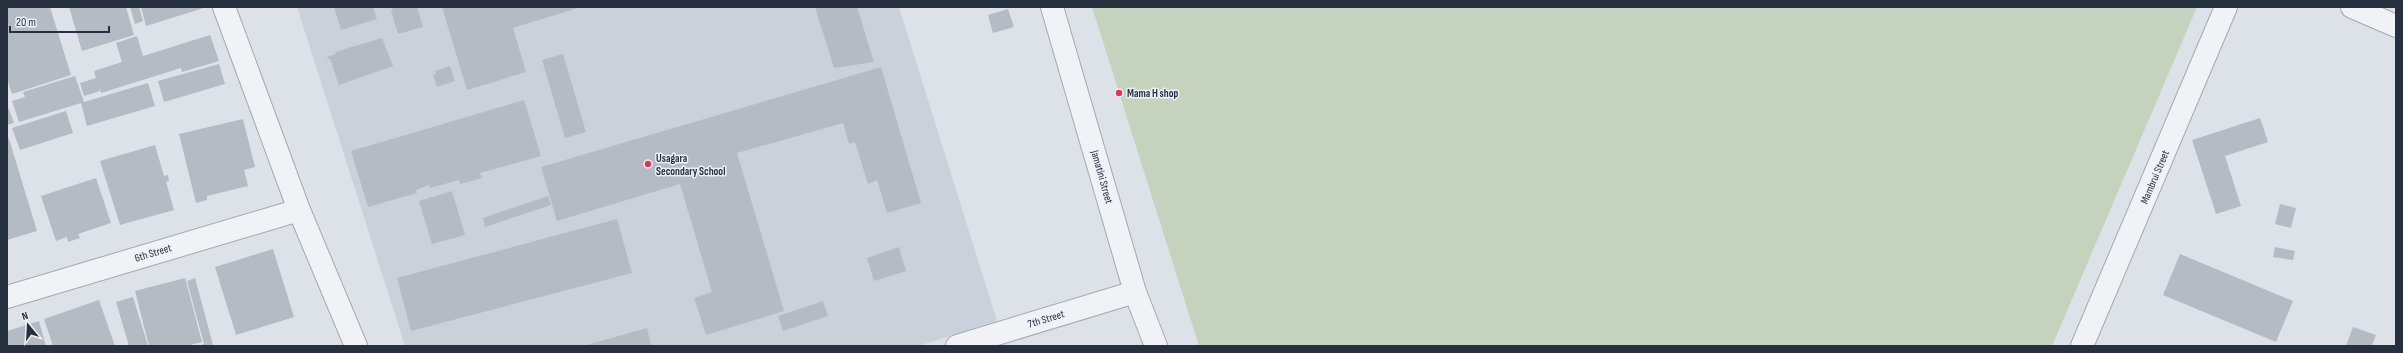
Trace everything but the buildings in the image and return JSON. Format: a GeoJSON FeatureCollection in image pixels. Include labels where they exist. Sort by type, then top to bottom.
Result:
{"type":"FeatureCollection","features":[{"type":"Feature","properties":{"kind":"street"},"geometry":{"type":"LineString","coordinates":[[224,7],[299,210],[356,346]]}},
{"type":"Feature","properties":{"kind":"street","name":"Jamatini Street"},"geometry":{"type":"LineString","coordinates":[[1052,7],[1135,292],[1156,346]]}},
{"type":"Feature","properties":{"kind":"street","name":"Mambrui Street"},"geometry":{"type":"LineString","coordinates":[[2082,346],[2226,7]]}},
{"type":"Feature","properties":{"kind":"street"},"geometry":{"type":"LineString","coordinates":[[2352,7],[2396,26]]}},
{"type":"Feature","properties":{"kind":"street","name":"6th Street"},"geometry":{"type":"LineString","coordinates":[[7,297],[299,210]]}},
{"type":"Feature","properties":{"kind":"street","name":"7th Street"},"geometry":{"type":"LineString","coordinates":[[957,346],[1135,292]]}},
{"type":"Feature","properties":{"kind":"shaded area","name":"Usagara Secondary School"},"geometry":{"type":"Polygon","coordinates":[[[297,7],[899,7],[997,321],[918,346],[405,346],[297,7]]]}},
{"type":"Feature","properties":{"kind":"green space"},"geometry":{"type":"Polygon","coordinates":[[[1092,7],[2197,7],[2052,346],[1199,346],[1092,7]]]}},
{"type":"Feature","properties":{"kind":"place","name":"Mama H shop"},"geometry":{"type":"Point","coordinates":[1119,93]}},
{"type":"Feature","properties":{"kind":"place","name":"Usagara Secondary School"},"geometry":{"type":"Point","coordinates":[648,164]}}]}
